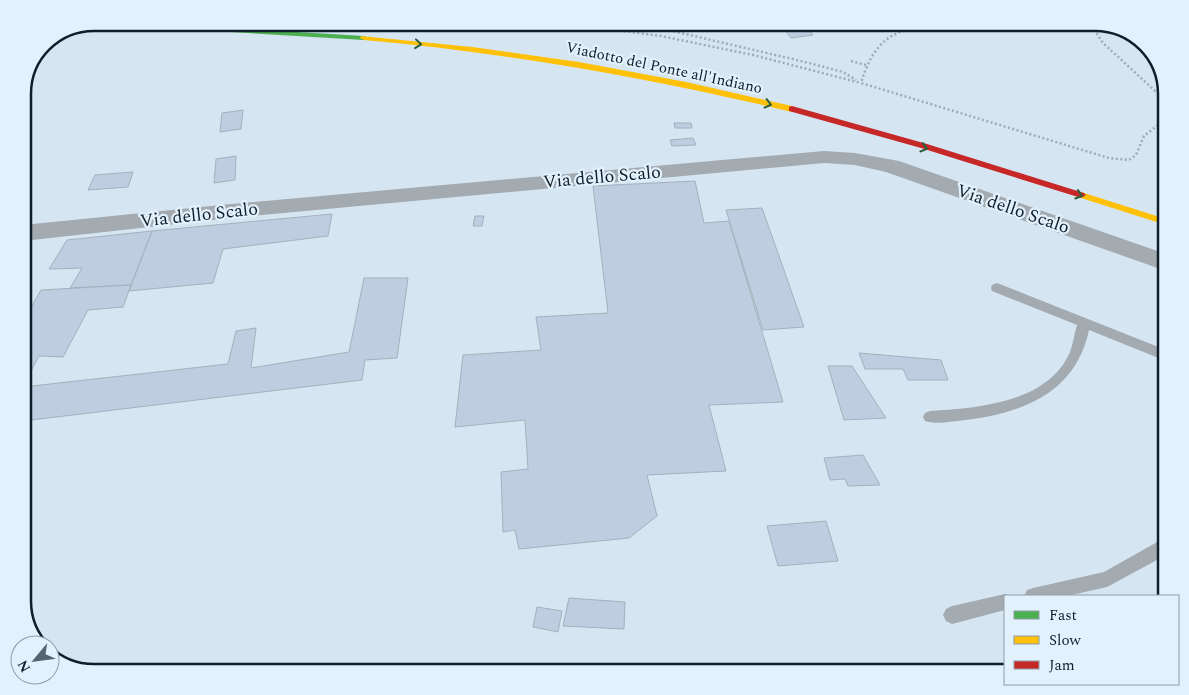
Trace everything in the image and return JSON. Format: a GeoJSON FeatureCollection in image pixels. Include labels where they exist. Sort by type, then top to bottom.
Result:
{"type":"FeatureCollection","features":[{"type":"Feature","properties":{"kind":"highway","name":"Viadotto del Ponte all'Indiano"},"geometry":{"type":"LineString","coordinates":[[255,31],[370,38],[555,60],[680,83],[871,131],[1158,220]]}},
{"type":"Feature","properties":{"kind":"street","name":"Via dello Scalo"},"geometry":{"type":"LineString","coordinates":[[31,232],[231,211],[840,157],[873,161],[891,166],[1158,260]]}},
{"type":"Feature","properties":{"kind":"lane"},"geometry":{"type":"LineString","coordinates":[[997,288],[1158,353]]}},
{"type":"Feature","properties":{"kind":"lane"},"geometry":{"type":"LineString","coordinates":[[930,417],[995,410],[1029,398],[1059,378],[1075,356],[1084,323]]}},
{"type":"Feature","properties":{"kind":"lane"},"geometry":{"type":"LineString","coordinates":[[1037,595],[1107,579],[1158,551]]}},
{"type":"Feature","properties":{"kind":"lane"},"geometry":{"type":"LineString","coordinates":[[952,614],[1004,602]]}},
{"type":"Feature","properties":{"kind":"path"},"geometry":{"type":"LineString","coordinates":[[624,31],[661,36],[754,55],[861,83],[1109,158],[1129,160],[1136,155],[1144,136],[1158,125]]}},
{"type":"Feature","properties":{"kind":"path"},"geometry":{"type":"LineString","coordinates":[[673,31],[843,72],[861,83]]}},
{"type":"Feature","properties":{"kind":"path"},"geometry":{"type":"LineString","coordinates":[[861,83],[866,65],[889,36],[901,31]]}},
{"type":"Feature","properties":{"kind":"path"},"geometry":{"type":"LineString","coordinates":[[1095,31],[1103,43],[1158,94]]}},
{"type":"Feature","properties":{"kind":"path"},"geometry":{"type":"LineString","coordinates":[[851,61],[866,65]]}},
{"type":"Feature","properties":{"kind":"building"},"geometry":{"type":"Polygon","coordinates":[[[786,31],[810,31],[813,35],[791,38],[786,31]]]}},
{"type":"Feature","properties":{"kind":"building"},"geometry":{"type":"Polygon","coordinates":[[[243,110],[241,129],[220,132],[222,113],[243,110]]]}},
{"type":"Feature","properties":{"kind":"building"},"geometry":{"type":"Polygon","coordinates":[[[674,123],[691,123],[692,128],[675,128],[674,123]]]}},
{"type":"Feature","properties":{"kind":"building"},"geometry":{"type":"Polygon","coordinates":[[[693,138],[696,145],[672,146],[670,140],[693,138]]]}},
{"type":"Feature","properties":{"kind":"building"},"geometry":{"type":"Polygon","coordinates":[[[236,156],[235,180],[214,183],[216,159],[236,156]]]}},
{"type":"Feature","properties":{"kind":"building"},"geometry":{"type":"Polygon","coordinates":[[[133,172],[128,187],[88,190],[95,175],[133,172]]]}},
{"type":"Feature","properties":{"kind":"building"},"geometry":{"type":"Polygon","coordinates":[[[695,181],[704,223],[729,221],[783,402],[709,405],[726,471],[647,475],[657,516],[629,538],[519,549],[515,530],[503,532],[501,472],[528,469],[525,420],[455,427],[463,355],[541,350],[536,317],[608,313],[593,186],[695,181]]]}},
{"type":"Feature","properties":{"kind":"building"},"geometry":{"type":"Polygon","coordinates":[[[762,208],[804,327],[763,330],[726,210],[762,208]]]}},
{"type":"Feature","properties":{"kind":"building"},"geometry":{"type":"Polygon","coordinates":[[[332,214],[328,236],[223,249],[213,283],[129,291],[152,231],[332,214]]]}},
{"type":"Feature","properties":{"kind":"building"},"geometry":{"type":"Polygon","coordinates":[[[475,216],[484,216],[482,226],[473,226],[475,216]]]}},
{"type":"Feature","properties":{"kind":"building"},"geometry":{"type":"Polygon","coordinates":[[[152,231],[131,285],[70,288],[82,268],[49,269],[67,240],[152,231]]]}},
{"type":"Feature","properties":{"kind":"building"},"geometry":{"type":"Polygon","coordinates":[[[364,278],[408,278],[397,358],[365,360],[362,380],[31,420],[31,386],[228,364],[236,331],[256,328],[251,368],[349,352],[364,278]]]}},
{"type":"Feature","properties":{"kind":"building"},"geometry":{"type":"Polygon","coordinates":[[[131,285],[123,307],[88,310],[63,357],[39,356],[31,371],[31,307],[41,290],[131,285]]]}},
{"type":"Feature","properties":{"kind":"building"},"geometry":{"type":"Polygon","coordinates":[[[859,353],[941,360],[948,380],[908,380],[903,369],[865,369],[859,353]]]}},
{"type":"Feature","properties":{"kind":"building"},"geometry":{"type":"Polygon","coordinates":[[[828,366],[852,366],[886,418],[844,420],[828,366]]]}},
{"type":"Feature","properties":{"kind":"building"},"geometry":{"type":"Polygon","coordinates":[[[863,455],[880,485],[848,486],[845,479],[830,480],[824,458],[863,455]]]}},
{"type":"Feature","properties":{"kind":"building"},"geometry":{"type":"Polygon","coordinates":[[[826,521],[838,561],[778,566],[767,526],[826,521]]]}},
{"type":"Feature","properties":{"kind":"building"},"geometry":{"type":"Polygon","coordinates":[[[569,598],[625,602],[624,629],[563,626],[569,598]]]}},
{"type":"Feature","properties":{"kind":"building"},"geometry":{"type":"Polygon","coordinates":[[[537,607],[562,611],[558,632],[533,627],[537,607]]]}},
{"type":"Feature","properties":{"kind":"traffic: fast"},"geometry":{"type":"LineString","coordinates":[[248,31],[364,38]]}},
{"type":"Feature","properties":{"kind":"traffic: slow"},"geometry":{"type":"LineString","coordinates":[[364,38],[472,49],[579,64],[739,96],[792,109]]}},
{"type":"Feature","properties":{"kind":"traffic: slow"},"geometry":{"type":"LineString","coordinates":[[1081,195],[1158,219]]}},
{"type":"Feature","properties":{"kind":"traffic: jam"},"geometry":{"type":"LineString","coordinates":[[792,109],[924,146],[1081,195]]}}]}
